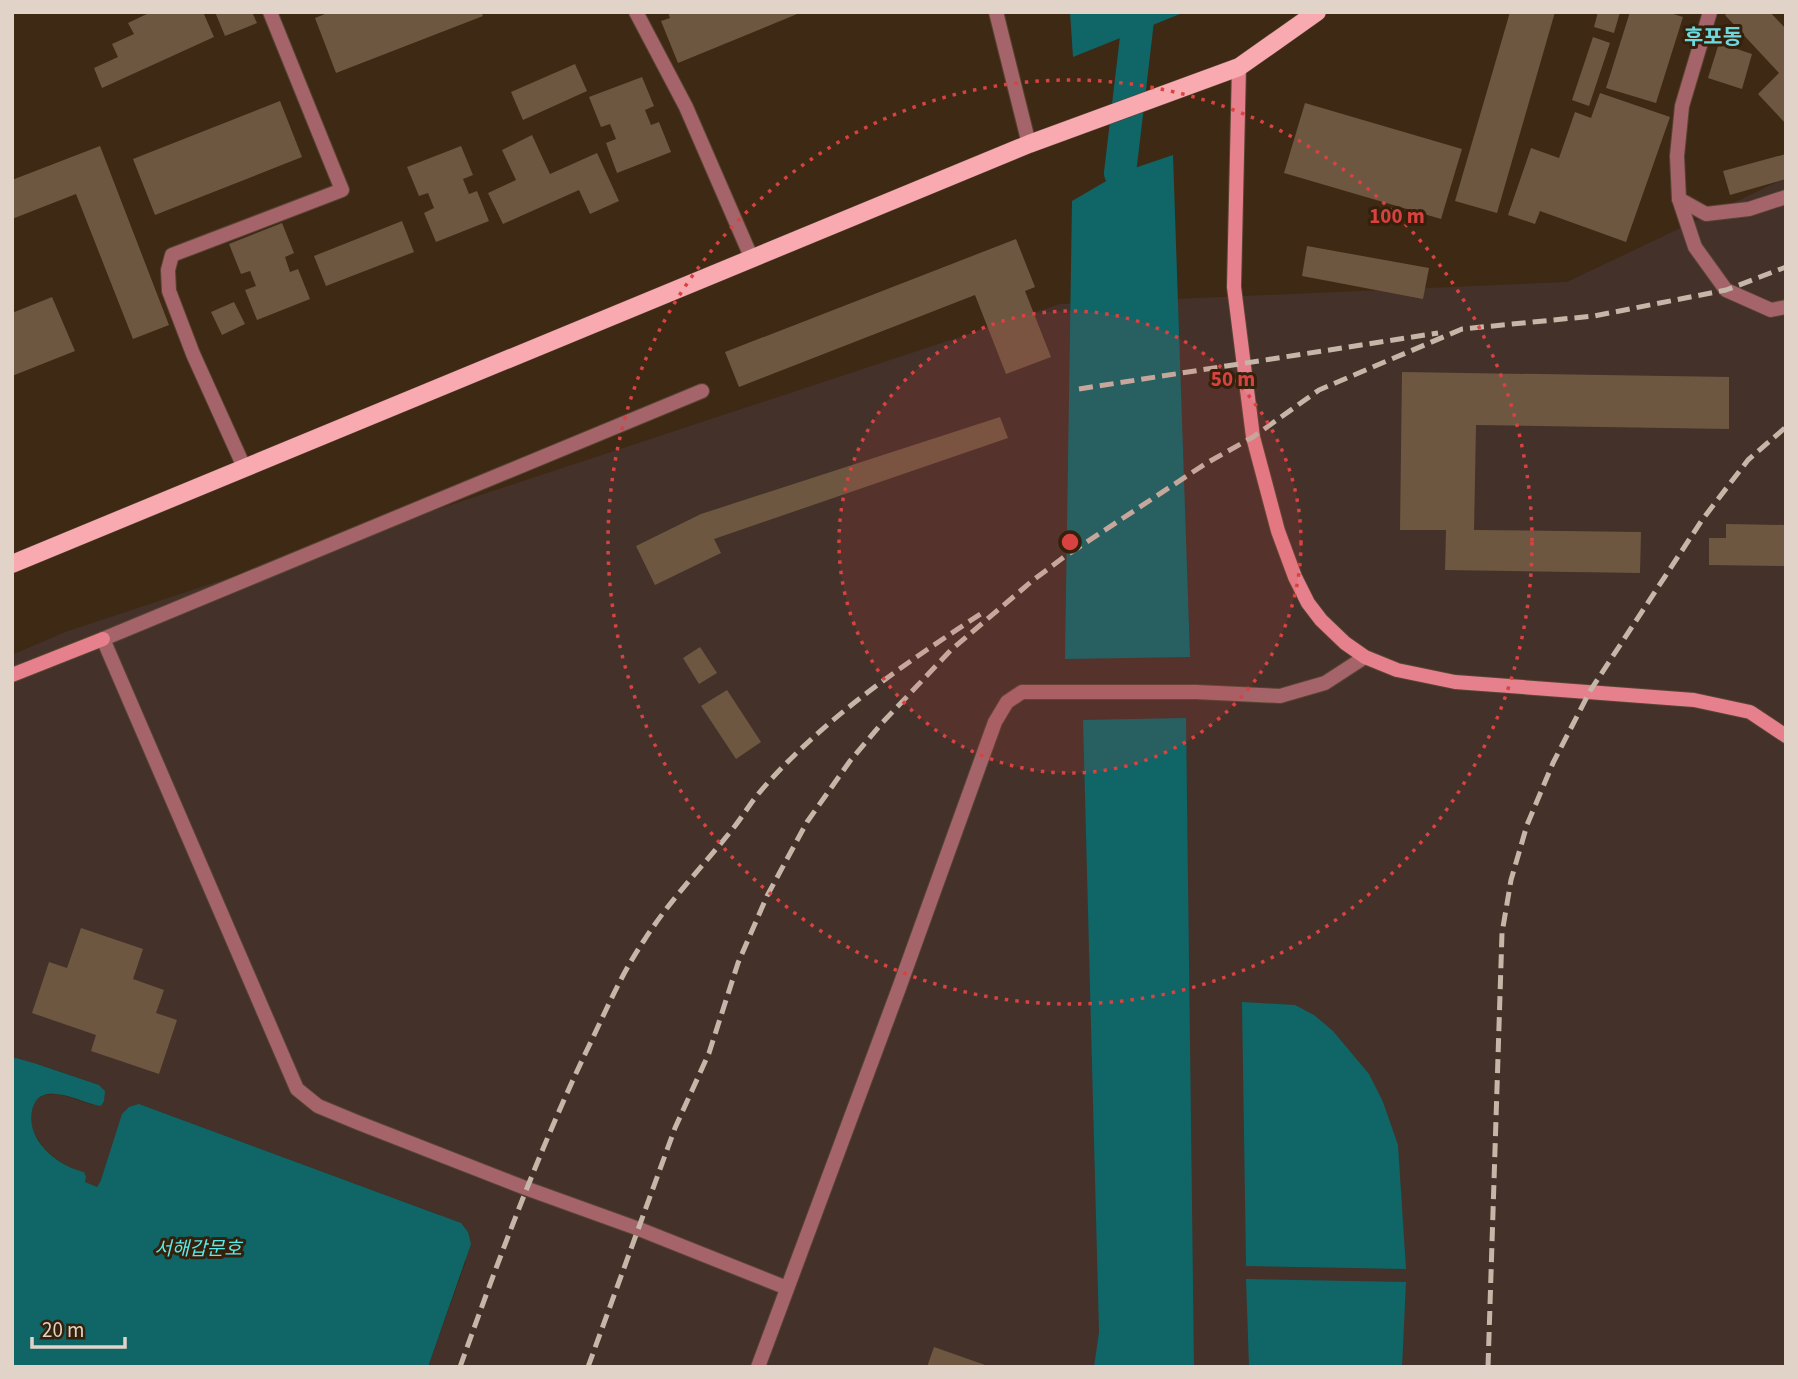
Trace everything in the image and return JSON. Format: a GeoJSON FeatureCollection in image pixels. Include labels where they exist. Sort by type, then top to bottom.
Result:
{"type":"FeatureCollection","features":[{"type":"Feature","properties":{"kind":"main road"},"geometry":{"type":"LineString","coordinates":[[12,564],[1029,144],[1239,67],[1317,12]]}},
{"type":"Feature","properties":{"kind":"street"},"geometry":{"type":"LineString","coordinates":[[244,467],[193,354],[169,290],[168,270],[172,255],[342,190],[270,12]]}},
{"type":"Feature","properties":{"kind":"street"},"geometry":{"type":"LineString","coordinates":[[636,12],[686,107],[752,259]]}},
{"type":"Feature","properties":{"kind":"street"},"geometry":{"type":"LineString","coordinates":[[996,12],[1029,144]]}},
{"type":"Feature","properties":{"kind":"street"},"geometry":{"type":"LineString","coordinates":[[1710,12],[1682,106],[1677,156],[1679,199],[1695,247],[1726,290],[1771,310],[1786,307]]}},
{"type":"Feature","properties":{"kind":"street"},"geometry":{"type":"LineString","coordinates":[[1239,67],[1234,287],[1253,437],[1278,531],[1295,578],[1308,603],[1321,620],[1345,643],[1365,657],[1397,670],[1455,682],[1694,700],[1749,712],[1786,736]]}},
{"type":"Feature","properties":{"kind":"street"},"geometry":{"type":"LineString","coordinates":[[1679,199],[1706,214],[1749,209],[1786,197]]}},
{"type":"Feature","properties":{"kind":"street"},"geometry":{"type":"LineString","coordinates":[[12,675],[702,391]]}},
{"type":"Feature","properties":{"kind":"street"},"geometry":{"type":"LineString","coordinates":[[103,639],[297,1089],[318,1106],[359,1123],[787,1288]]}},
{"type":"Feature","properties":{"kind":"street"},"geometry":{"type":"LineString","coordinates":[[758,1367],[995,722],[1007,702],[1022,692],[1196,692],[1280,696],[1325,683],[1365,657]]}},
{"type":"Feature","properties":{"kind":"shaded area"},"geometry":{"type":"Polygon","coordinates":[[[1786,178],[1786,1367],[428,1367],[466,1261],[440,1215],[139,1104],[97,1187],[84,1182],[84,1172],[74,1170],[56,1159],[43,1147],[31,1128],[34,1101],[44,1095],[59,1094],[93,1105],[105,1091],[99,1085],[38,1064],[12,1059],[12,655],[65,632],[1060,304],[1567,282],[1786,178]]]}},
{"type":"Feature","properties":{"kind":"water"},"geometry":{"type":"Polygon","coordinates":[[[1070,12],[1185,12],[1073,57],[1070,12]]]}},
{"type":"Feature","properties":{"kind":"water"},"geometry":{"type":"Polygon","coordinates":[[[1173,155],[1190,657],[1065,659],[1072,201],[1120,173],[1173,155]]]}},
{"type":"Feature","properties":{"kind":"water"},"geometry":{"type":"Polygon","coordinates":[[[1186,718],[1194,1367],[1094,1367],[1099,1332],[1083,720],[1186,718]]]}},
{"type":"Feature","properties":{"kind":"water"},"geometry":{"type":"Polygon","coordinates":[[[1242,1002],[1295,1005],[1314,1015],[1333,1031],[1369,1074],[1383,1102],[1398,1145],[1406,1269],[1246,1266],[1242,1002]]]}},
{"type":"Feature","properties":{"kind":"water","name":"서해갑문호"},"geometry":{"type":"Polygon","coordinates":[[[16,1058],[99,1085],[105,1091],[101,1106],[61,1095],[43,1095],[34,1104],[31,1118],[33,1129],[45,1149],[63,1164],[84,1172],[85,1182],[97,1187],[122,1114],[129,1107],[139,1104],[461,1223],[468,1232],[471,1244],[428,1367],[12,1367],[12,1059],[16,1058]]]}},
{"type":"Feature","properties":{"kind":"water"},"geometry":{"type":"Polygon","coordinates":[[[1246,1279],[1406,1282],[1402,1367],[1249,1367],[1246,1279]]]}},
{"type":"Feature","properties":{"kind":"building"},"geometry":{"type":"Polygon","coordinates":[[[151,12],[203,12],[214,37],[102,88],[94,68],[118,57],[112,44],[134,34],[128,23],[151,12]]]}},
{"type":"Feature","properties":{"kind":"building"},"geometry":{"type":"Polygon","coordinates":[[[215,12],[252,12],[257,23],[225,36],[215,12]]]}},
{"type":"Feature","properties":{"kind":"building"},"geometry":{"type":"Polygon","coordinates":[[[330,12],[481,12],[483,16],[336,73],[315,18],[330,12]]]}},
{"type":"Feature","properties":{"kind":"building"},"geometry":{"type":"Polygon","coordinates":[[[668,12],[802,12],[678,63],[661,21],[670,18],[668,12]]]}},
{"type":"Feature","properties":{"kind":"building"},"geometry":{"type":"Polygon","coordinates":[[[1510,12],[1555,12],[1497,213],[1455,201],[1510,12]]]}},
{"type":"Feature","properties":{"kind":"building"},"geometry":{"type":"Polygon","coordinates":[[[1598,12],[1620,12],[1614,33],[1594,27],[1598,12]]]}},
{"type":"Feature","properties":{"kind":"building"},"geometry":{"type":"Polygon","coordinates":[[[1630,12],[1667,12],[1683,17],[1656,103],[1606,88],[1630,12]]]}},
{"type":"Feature","properties":{"kind":"building"},"geometry":{"type":"Polygon","coordinates":[[[1728,12],[1770,12],[1786,29],[1786,124],[1758,94],[1779,73],[1725,15],[1728,12]]]}},
{"type":"Feature","properties":{"kind":"building"},"geometry":{"type":"Polygon","coordinates":[[[1593,37],[1610,43],[1589,106],[1572,100],[1593,37]]]}},
{"type":"Feature","properties":{"kind":"building"},"geometry":{"type":"Polygon","coordinates":[[[1719,43],[1752,54],[1742,89],[1708,78],[1719,43]]]}},
{"type":"Feature","properties":{"kind":"building"},"geometry":{"type":"Polygon","coordinates":[[[575,64],[587,91],[523,120],[511,92],[575,64]]]}},
{"type":"Feature","properties":{"kind":"building"},"geometry":{"type":"Polygon","coordinates":[[[642,77],[654,106],[645,110],[651,125],[659,122],[671,152],[617,173],[606,143],[616,139],[610,124],[601,127],[589,97],[642,77]]]}},
{"type":"Feature","properties":{"kind":"building"},"geometry":{"type":"Polygon","coordinates":[[[1600,93],[1670,117],[1626,242],[1540,211],[1535,224],[1508,215],[1531,148],[1559,158],[1575,112],[1591,118],[1600,93]]]}},
{"type":"Feature","properties":{"kind":"building"},"geometry":{"type":"Polygon","coordinates":[[[280,101],[302,157],[155,215],[133,159],[280,101]]]}},
{"type":"Feature","properties":{"kind":"building"},"geometry":{"type":"Polygon","coordinates":[[[1305,103],[1462,149],[1441,219],[1284,173],[1305,103]]]}},
{"type":"Feature","properties":{"kind":"building"},"geometry":{"type":"Polygon","coordinates":[[[532,135],[550,174],[597,153],[619,201],[590,214],[579,190],[503,224],[488,193],[516,180],[502,150],[532,135]]]}},
{"type":"Feature","properties":{"kind":"building"},"geometry":{"type":"Polygon","coordinates":[[[100,146],[169,325],[133,339],[76,194],[12,219],[12,180],[100,146]]]}},
{"type":"Feature","properties":{"kind":"building"},"geometry":{"type":"Polygon","coordinates":[[[461,146],[473,175],[463,179],[469,194],[477,191],[489,221],[436,242],[424,213],[434,208],[428,193],[419,196],[407,167],[461,146]]]}},
{"type":"Feature","properties":{"kind":"building"},"geometry":{"type":"Polygon","coordinates":[[[1786,154],[1786,179],[1730,195],[1723,171],[1786,154]]]}},
{"type":"Feature","properties":{"kind":"building"},"geometry":{"type":"Polygon","coordinates":[[[402,221],[414,252],[326,286],[314,256],[402,221]]]}},
{"type":"Feature","properties":{"kind":"building"},"geometry":{"type":"Polygon","coordinates":[[[282,223],[294,253],[285,257],[290,272],[298,269],[310,299],[257,320],[245,290],[256,286],[250,271],[241,274],[229,244],[282,223]]]}},
{"type":"Feature","properties":{"kind":"building"},"geometry":{"type":"Polygon","coordinates":[[[1016,239],[1035,287],[1025,291],[1051,357],[1006,374],[975,295],[739,387],[725,352],[1016,239]]]}},
{"type":"Feature","properties":{"kind":"building"},"geometry":{"type":"Polygon","coordinates":[[[1307,246],[1429,268],[1423,299],[1302,276],[1307,246]]]}},
{"type":"Feature","properties":{"kind":"building"},"geometry":{"type":"Polygon","coordinates":[[[52,297],[75,351],[12,376],[12,313],[52,297]]]}},
{"type":"Feature","properties":{"kind":"building"},"geometry":{"type":"Polygon","coordinates":[[[234,302],[245,324],[222,335],[211,312],[234,302]]]}},
{"type":"Feature","properties":{"kind":"building"},"geometry":{"type":"Polygon","coordinates":[[[1402,372],[1729,377],[1729,429],[1476,425],[1474,530],[1641,532],[1640,573],[1445,570],[1446,530],[1400,530],[1402,372]]]}},
{"type":"Feature","properties":{"kind":"building"},"geometry":{"type":"Polygon","coordinates":[[[1000,417],[1008,438],[714,539],[721,553],[655,585],[636,546],[701,514],[1000,417]]]}},
{"type":"Feature","properties":{"kind":"building"},"geometry":{"type":"Polygon","coordinates":[[[1726,524],[1786,525],[1786,566],[1709,565],[1709,538],[1726,538],[1726,524]]]}},
{"type":"Feature","properties":{"kind":"building"},"geometry":{"type":"Polygon","coordinates":[[[700,647],[717,673],[699,684],[683,658],[700,647]]]}},
{"type":"Feature","properties":{"kind":"building"},"geometry":{"type":"Polygon","coordinates":[[[727,690],[761,742],[736,759],[701,706],[727,690]]]}},
{"type":"Feature","properties":{"kind":"building"},"geometry":{"type":"Polygon","coordinates":[[[81,928],[143,949],[133,979],[164,990],[156,1013],[177,1020],[159,1074],[91,1051],[96,1035],[32,1013],[49,962],[67,968],[81,928]]]}},
{"type":"Feature","properties":{"kind":"building"},"geometry":{"type":"Polygon","coordinates":[[[934,1347],[988,1366],[927,1367],[934,1347]]]}},
{"type":"Feature","properties":{"kind":"waterway"},"geometry":{"type":"LineString","coordinates":[[1120,173],[1139,12]]}},
{"type":"Feature","properties":{"kind":"railway"},"geometry":{"type":"LineString","coordinates":[[588,1367],[675,1128],[709,1053],[738,963],[767,896],[807,822],[850,761],[951,650],[1064,557],[1205,464],[1253,437],[1319,390],[1462,329],[1594,316],[1726,290],[1786,267]]}},
{"type":"Feature","properties":{"kind":"railway"},"geometry":{"type":"LineString","coordinates":[[1079,389],[1438,333]]}},
{"type":"Feature","properties":{"kind":"railway"},"geometry":{"type":"LineString","coordinates":[[1488,1367],[1502,933],[1511,880],[1527,825],[1553,763],[1590,691],[1702,520],[1748,460],[1786,427]]}},
{"type":"Feature","properties":{"kind":"railway"},"geometry":{"type":"LineString","coordinates":[[460,1367],[551,1129],[636,952],[676,897],[783,766],[864,695],[982,613]]}},
{"type":"Feature","properties":{"kind":"district","name":"후포동"},"geometry":{"type":"Point","coordinates":[1713,37]}}]}
